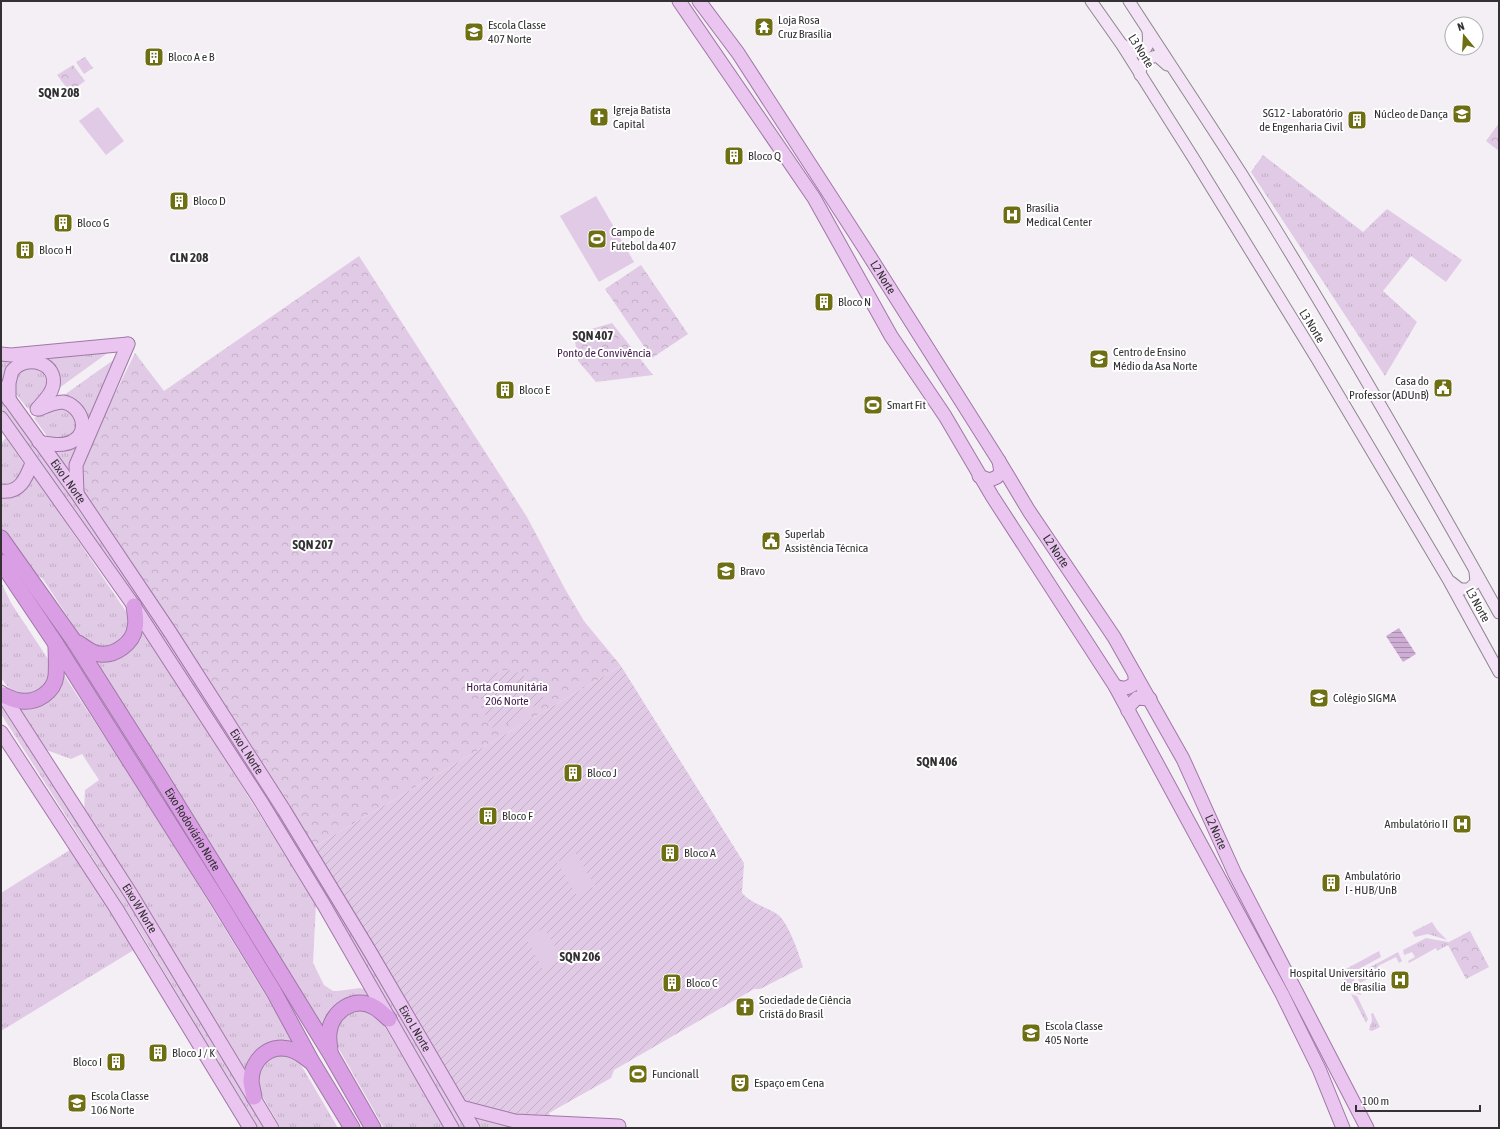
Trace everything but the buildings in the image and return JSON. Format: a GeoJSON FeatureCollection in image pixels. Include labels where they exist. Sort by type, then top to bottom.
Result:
{"type":"FeatureCollection","features":[{"type":"Feature","properties":{"kind":"highway","name":"Eixo Rodoviário Norte"},"geometry":{"type":"LineString","coordinates":[[1,538],[74,641],[330,1052],[373,1128]]}},
{"type":"Feature","properties":{"kind":"highway","name":"Eixo Rodoviário Norte"},"geometry":{"type":"LineString","coordinates":[[1,562],[56,644],[239,934],[274,992],[312,1062],[352,1128]]}},
{"type":"Feature","properties":{"kind":"highway"},"geometry":{"type":"LineString","coordinates":[[74,641],[94,653],[106,654],[120,649],[131,639],[134,633],[136,620],[134,606]]}},
{"type":"Feature","properties":{"kind":"highway"},"geometry":{"type":"LineString","coordinates":[[2,694],[20,701],[33,700],[47,693],[54,684],[56,675],[56,644]]}},
{"type":"Feature","properties":{"kind":"highway"},"geometry":{"type":"LineString","coordinates":[[330,1052],[329,1033],[333,1019],[338,1011],[345,1007],[354,1004],[371,1005],[389,1019]]}},
{"type":"Feature","properties":{"kind":"highway"},"geometry":{"type":"LineString","coordinates":[[254,1097],[251,1083],[253,1070],[257,1059],[266,1052],[277,1048],[287,1048],[296,1051],[312,1062]]}},
{"type":"Feature","properties":{"kind":"main road","name":"L2 Norte"},"geometry":{"type":"LineString","coordinates":[[679,1],[814,198],[891,336],[946,416],[979,476],[1114,686],[1282,994],[1319,1069],[1343,1128]]}},
{"type":"Feature","properties":{"kind":"main road","name":"L2 Norte"},"geometry":{"type":"LineString","coordinates":[[699,1],[738,54],[1000,461],[1028,511],[1114,637],[1183,759],[1235,874],[1367,1128]]}},
{"type":"Feature","properties":{"kind":"main road","name":"L3 Norte"},"geometry":{"type":"LineString","coordinates":[[1091,1],[1122,45],[1235,225],[1449,581],[1499,672]]}},
{"type":"Feature","properties":{"kind":"main road","name":"L3 Norte"},"geometry":{"type":"LineString","coordinates":[[1129,1],[1176,76],[1241,174],[1290,255],[1438,504],[1499,613]]}},
{"type":"Feature","properties":{"kind":"main road"},"geometry":{"type":"LineString","coordinates":[[1122,45],[1134,52],[1146,49],[1149,44],[1148,30]]}},
{"type":"Feature","properties":{"kind":"main road"},"geometry":{"type":"LineString","coordinates":[[1140,75],[1143,62],[1147,58],[1157,56],[1162,59],[1176,76]]}},
{"type":"Feature","properties":{"kind":"main road"},"geometry":{"type":"LineString","coordinates":[[874,307],[875,301],[880,296],[893,294]]}},
{"type":"Feature","properties":{"kind":"main road"},"geometry":{"type":"LineString","coordinates":[[1,354],[11,355],[128,344],[76,465],[76,485],[78,495]]}},
{"type":"Feature","properties":{"kind":"main road"},"geometry":{"type":"LineString","coordinates":[[10,400],[9,383],[12,371],[22,363],[34,361],[46,367],[54,381],[53,387],[47,399],[37,409],[57,402],[64,402],[77,410],[83,425],[79,436],[73,441],[52,444],[39,442]]}},
{"type":"Feature","properties":{"kind":"main road","name":"Eixo L Norte"},"geometry":{"type":"LineString","coordinates":[[1,388],[78,495],[174,638],[284,810],[369,950],[473,1128]]}},
{"type":"Feature","properties":{"kind":"main road","name":"Eixo L Norte"},"geometry":{"type":"LineString","coordinates":[[1,418],[134,606],[260,800],[324,905],[452,1128]]}},
{"type":"Feature","properties":{"kind":"main road"},"geometry":{"type":"LineString","coordinates":[[979,476],[990,480],[997,477],[1001,472],[1000,461]]}},
{"type":"Feature","properties":{"kind":"main road"},"geometry":{"type":"LineString","coordinates":[[1,492],[16,489],[22,484],[32,463]]}},
{"type":"Feature","properties":{"kind":"main road"},"geometry":{"type":"LineString","coordinates":[[1449,581],[1460,589],[1469,589],[1476,582],[1475,570]]}},
{"type":"Feature","properties":{"kind":"main road"},"geometry":{"type":"LineString","coordinates":[[1114,686],[1125,689],[1132,686],[1135,683],[1135,674]]}},
{"type":"Feature","properties":{"kind":"main road","name":"Eixo W Norte"},"geometry":{"type":"LineString","coordinates":[[2,694],[130,894],[272,1128]]}},
{"type":"Feature","properties":{"kind":"main road"},"geometry":{"type":"LineString","coordinates":[[1128,711],[1130,705],[1137,698],[1150,699]]}},
{"type":"Feature","properties":{"kind":"main road","name":"Eixo W Norte"},"geometry":{"type":"LineString","coordinates":[[1,732],[116,908],[250,1128]]}},
{"type":"Feature","properties":{"kind":"main road"},"geometry":{"type":"LineString","coordinates":[[461,1107],[516,1121],[619,1126],[617,1128]]}},
{"type":"Feature","properties":{"kind":"green space"},"geometry":{"type":"Polygon","coordinates":[[[85,57],[93,68],[84,74],[76,62],[85,57]]]}},
{"type":"Feature","properties":{"kind":"green space"},"geometry":{"type":"Polygon","coordinates":[[[73,65],[85,81],[70,92],[57,75],[73,65]]]}},
{"type":"Feature","properties":{"kind":"green space"},"geometry":{"type":"Polygon","coordinates":[[[98,107],[124,141],[106,155],[79,121],[98,107]]]}},
{"type":"Feature","properties":{"kind":"green space"},"geometry":{"type":"Polygon","coordinates":[[[1499,123],[1499,151],[1486,141],[1499,123]]]}},
{"type":"Feature","properties":{"kind":"green space"},"geometry":{"type":"Polygon","coordinates":[[[1263,155],[1363,232],[1387,209],[1462,260],[1446,282],[1411,256],[1383,291],[1417,322],[1385,376],[1251,172],[1263,155]]]}},
{"type":"Feature","properties":{"kind":"green space","name":"Campo de Futebol da 407"},"geometry":{"type":"Polygon","coordinates":[[[596,196],[634,262],[599,282],[560,216],[596,196]]]}},
{"type":"Feature","properties":{"kind":"green space"},"geometry":{"type":"Polygon","coordinates":[[[359,256],[527,517],[565,589],[584,621],[621,666],[312,848],[72,481],[135,353],[164,391],[359,256]]]}},
{"type":"Feature","properties":{"kind":"green space"},"geometry":{"type":"Polygon","coordinates":[[[641,265],[688,334],[652,358],[605,289],[641,265]]]}},
{"type":"Feature","properties":{"kind":"green space","name":"Ponto de Convivência"},"geometry":{"type":"Polygon","coordinates":[[[612,323],[653,375],[596,382],[578,361],[574,334],[612,323]]]}},
{"type":"Feature","properties":{"kind":"green space"},"geometry":{"type":"Polygon","coordinates":[[[113,349],[55,391],[56,385],[29,358],[7,388],[1,380],[1,358],[113,349]]]}},
{"type":"Feature","properties":{"kind":"green space"},"geometry":{"type":"Polygon","coordinates":[[[119,356],[72,477],[46,447],[54,448],[84,426],[60,398],[119,356]]]}},
{"type":"Feature","properties":{"kind":"green space"},"geometry":{"type":"Polygon","coordinates":[[[32,364],[48,375],[46,391],[28,409],[16,394],[15,374],[32,364]]]}},
{"type":"Feature","properties":{"kind":"green space"},"geometry":{"type":"Polygon","coordinates":[[[1,397],[103,539],[208,700],[339,912],[466,1128],[458,1128],[111,564],[1,408],[1,397]]]}},
{"type":"Feature","properties":{"kind":"green space"},"geometry":{"type":"Polygon","coordinates":[[[55,405],[63,406],[78,418],[75,437],[49,439],[34,418],[55,405]]]}},
{"type":"Feature","properties":{"kind":"green space"},"geometry":{"type":"Polygon","coordinates":[[[6,438],[23,463],[24,468],[16,483],[1,487],[1,443],[6,438]]]}},
{"type":"Feature","properties":{"kind":"green space"},"geometry":{"type":"Polygon","coordinates":[[[31,471],[129,616],[130,633],[104,651],[81,637],[43,579],[30,570],[1,528],[1,494],[31,471]]]}},
{"type":"Feature","properties":{"kind":"green space"},"geometry":{"type":"Polygon","coordinates":[[[1,582],[11,603],[48,659],[50,666],[50,674],[47,681],[36,692],[29,695],[22,695],[14,692],[1,678],[1,582]]]}},
{"type":"Feature","properties":{"kind":"green space"},"geometry":{"type":"Polygon","coordinates":[[[140,625],[316,904],[313,963],[324,985],[333,991],[360,988],[367,990],[374,1001],[369,999],[324,1032],[93,658],[100,660],[140,625]]]}},
{"type":"Feature","properties":{"kind":"green space"},"geometry":{"type":"Polygon","coordinates":[[[621,666],[744,863],[742,893],[750,900],[772,911],[781,918],[793,938],[803,967],[760,989],[754,989],[614,1070],[611,1078],[549,1113],[551,1118],[520,1119],[463,1106],[312,848],[621,666]]]}},
{"type":"Feature","properties":{"kind":"green space"},"geometry":{"type":"Polygon","coordinates":[[[60,669],[149,805],[296,1045],[276,1042],[262,1046],[252,1057],[245,1076],[84,813],[85,790],[99,780],[82,754],[71,759],[41,748],[11,700],[30,703],[60,669]]]}},
{"type":"Feature","properties":{"kind":"green space","name":"Horta Comunitária 206 Norte"},"geometry":{"type":"Polygon","coordinates":[[[502,670],[516,672],[527,678],[545,699],[495,731],[485,714],[481,698],[482,690],[486,683],[492,676],[502,670]]]}},
{"type":"Feature","properties":{"kind":"green space"},"geometry":{"type":"Polygon","coordinates":[[[1,704],[142,923],[265,1128],[257,1128],[144,938],[1,714],[1,704]]]}},
{"type":"Feature","properties":{"kind":"green space"},"geometry":{"type":"Polygon","coordinates":[[[73,848],[137,948],[1,1031],[1,893],[73,848]]]}},
{"type":"Feature","properties":{"kind":"green space"},"geometry":{"type":"Polygon","coordinates":[[[575,852],[595,886],[577,896],[557,862],[575,852]]]}},
{"type":"Feature","properties":{"kind":"green space"},"geometry":{"type":"Polygon","coordinates":[[[1432,922],[1437,930],[1447,940],[1428,934],[1415,937],[1412,932],[1432,922]]]}},
{"type":"Feature","properties":{"kind":"green space"},"geometry":{"type":"Polygon","coordinates":[[[544,928],[562,958],[543,969],[526,938],[544,928]]]}},
{"type":"Feature","properties":{"kind":"green space"},"geometry":{"type":"Polygon","coordinates":[[[1470,931],[1489,967],[1466,979],[1447,943],[1470,931]]]}},
{"type":"Feature","properties":{"kind":"green space"},"geometry":{"type":"Polygon","coordinates":[[[1426,938],[1448,942],[1448,945],[1437,951],[1436,948],[1409,963],[1408,961],[1415,957],[1412,952],[1404,955],[1403,950],[1426,938]]]}},
{"type":"Feature","properties":{"kind":"green space"},"geometry":{"type":"Polygon","coordinates":[[[1379,951],[1381,957],[1355,971],[1346,969],[1379,951]]]}},
{"type":"Feature","properties":{"kind":"green space"},"geometry":{"type":"Polygon","coordinates":[[[1398,952],[1402,961],[1399,963],[1396,957],[1378,966],[1381,972],[1360,983],[1356,975],[1398,952]]]}},
{"type":"Feature","properties":{"kind":"green space"},"geometry":{"type":"Polygon","coordinates":[[[1341,972],[1352,976],[1361,995],[1350,991],[1341,972]]]}},
{"type":"Feature","properties":{"kind":"green space"},"geometry":{"type":"Polygon","coordinates":[[[1351,994],[1357,996],[1368,1019],[1366,1023],[1351,994]]]}},
{"type":"Feature","properties":{"kind":"green space"},"geometry":{"type":"Polygon","coordinates":[[[355,1007],[378,1015],[444,1128],[384,1128],[335,1042],[337,1020],[355,1007]]]}},
{"type":"Feature","properties":{"kind":"green space"},"geometry":{"type":"Polygon","coordinates":[[[1373,1013],[1380,1027],[1372,1031],[1369,1030],[1372,1020],[1371,1014],[1373,1013]]]}},
{"type":"Feature","properties":{"kind":"green space"},"geometry":{"type":"Polygon","coordinates":[[[276,1051],[298,1060],[338,1128],[281,1128],[256,1085],[255,1072],[276,1051]]]}},
{"type":"Feature","properties":{"kind":"green space"},"geometry":{"type":"Polygon","coordinates":[[[468,1112],[479,1119],[500,1124],[601,1128],[477,1128],[468,1112]]]}},
{"type":"Feature","properties":{"kind":"shaded area"},"geometry":{"type":"Polygon","coordinates":[[[1399,628],[1416,654],[1403,662],[1386,636],[1399,628]]]}},
{"type":"Feature","properties":{"kind":"place","name":"Loja Rosa Cruz Brasília"},"geometry":{"type":"Point","coordinates":[764,27]}},
{"type":"Feature","properties":{"kind":"place","name":"Escola Classe 407 Norte"},"geometry":{"type":"Point","coordinates":[474,32]}},
{"type":"Feature","properties":{"kind":"place","name":"Bloco A e B"},"geometry":{"type":"Point","coordinates":[154,57]}},
{"type":"Feature","properties":{"kind":"place","name":"Núcleo de Dança"},"geometry":{"type":"Point","coordinates":[1462,114]}},
{"type":"Feature","properties":{"kind":"place","name":"Igreja Batista Capital"},"geometry":{"type":"Point","coordinates":[599,117]}},
{"type":"Feature","properties":{"kind":"place","name":"SG12 - Laboratório de Engenharia Civil"},"geometry":{"type":"Point","coordinates":[1357,120]}},
{"type":"Feature","properties":{"kind":"place","name":"Bloco Q"},"geometry":{"type":"Point","coordinates":[734,156]}},
{"type":"Feature","properties":{"kind":"place","name":"Bloco D"},"geometry":{"type":"Point","coordinates":[179,201]}},
{"type":"Feature","properties":{"kind":"place","name":"Brasília Medical Center"},"geometry":{"type":"Point","coordinates":[1012,215]}},
{"type":"Feature","properties":{"kind":"place","name":"Bloco G"},"geometry":{"type":"Point","coordinates":[63,223]}},
{"type":"Feature","properties":{"kind":"place","name":"Campo de Futebol da 407"},"geometry":{"type":"Point","coordinates":[597,239]}},
{"type":"Feature","properties":{"kind":"place","name":"Bloco H"},"geometry":{"type":"Point","coordinates":[25,250]}},
{"type":"Feature","properties":{"kind":"place","name":"Bloco N"},"geometry":{"type":"Point","coordinates":[824,302]}},
{"type":"Feature","properties":{"kind":"place","name":"Centro de Ensino Médio da Asa Norte"},"geometry":{"type":"Point","coordinates":[1099,359]}},
{"type":"Feature","properties":{"kind":"place","name":"Casa do Professor (ADUnB)"},"geometry":{"type":"Point","coordinates":[1443,388]}},
{"type":"Feature","properties":{"kind":"place","name":"Bloco E"},"geometry":{"type":"Point","coordinates":[505,390]}},
{"type":"Feature","properties":{"kind":"place","name":"Smart Fit"},"geometry":{"type":"Point","coordinates":[873,405]}},
{"type":"Feature","properties":{"kind":"place","name":"Superlab Assistência Técnica"},"geometry":{"type":"Point","coordinates":[771,541]}},
{"type":"Feature","properties":{"kind":"place","name":"Bravo"},"geometry":{"type":"Point","coordinates":[726,571]}},
{"type":"Feature","properties":{"kind":"place","name":"Colégio SIGMA"},"geometry":{"type":"Point","coordinates":[1319,698]}},
{"type":"Feature","properties":{"kind":"place","name":"Bloco J"},"geometry":{"type":"Point","coordinates":[573,773]}},
{"type":"Feature","properties":{"kind":"place","name":"Bloco F"},"geometry":{"type":"Point","coordinates":[488,816]}},
{"type":"Feature","properties":{"kind":"place","name":"Ambulatório II"},"geometry":{"type":"Point","coordinates":[1462,824]}},
{"type":"Feature","properties":{"kind":"place","name":"Bloco A"},"geometry":{"type":"Point","coordinates":[670,853]}},
{"type":"Feature","properties":{"kind":"place","name":"Ambulatório I - HUB/UnB"},"geometry":{"type":"Point","coordinates":[1331,883]}},
{"type":"Feature","properties":{"kind":"place","name":"Hospital Universitário de Brasília"},"geometry":{"type":"Point","coordinates":[1400,980]}},
{"type":"Feature","properties":{"kind":"place","name":"Bloco C"},"geometry":{"type":"Point","coordinates":[672,983]}},
{"type":"Feature","properties":{"kind":"place","name":"Sociedade de Ciência Cristã do Brasil"},"geometry":{"type":"Point","coordinates":[745,1007]}},
{"type":"Feature","properties":{"kind":"place","name":"Escola Classe 405 Norte"},"geometry":{"type":"Point","coordinates":[1031,1033]}},
{"type":"Feature","properties":{"kind":"place","name":"Bloco J / K"},"geometry":{"type":"Point","coordinates":[158,1053]}},
{"type":"Feature","properties":{"kind":"place","name":"Bloco I"},"geometry":{"type":"Point","coordinates":[116,1062]}},
{"type":"Feature","properties":{"kind":"place","name":"Funcionall"},"geometry":{"type":"Point","coordinates":[638,1074]}},
{"type":"Feature","properties":{"kind":"place","name":"Espaço em Cena"},"geometry":{"type":"Point","coordinates":[740,1083]}},
{"type":"Feature","properties":{"kind":"place","name":"Escola Classe 106 Norte"},"geometry":{"type":"Point","coordinates":[77,1103]}},
{"type":"Feature","properties":{"kind":"district","name":"SQN 208"},"geometry":{"type":"Point","coordinates":[59,92]}},
{"type":"Feature","properties":{"kind":"district","name":"CLN 208"},"geometry":{"type":"Point","coordinates":[189,257]}},
{"type":"Feature","properties":{"kind":"district","name":"SQN 407"},"geometry":{"type":"Point","coordinates":[593,335]}},
{"type":"Feature","properties":{"kind":"district","name":"SQN 207"},"geometry":{"type":"Point","coordinates":[313,544]}},
{"type":"Feature","properties":{"kind":"district","name":"SQN 406"},"geometry":{"type":"Point","coordinates":[937,761]}},
{"type":"Feature","properties":{"kind":"district","name":"SQN 206"},"geometry":{"type":"Point","coordinates":[580,956]}}]}
